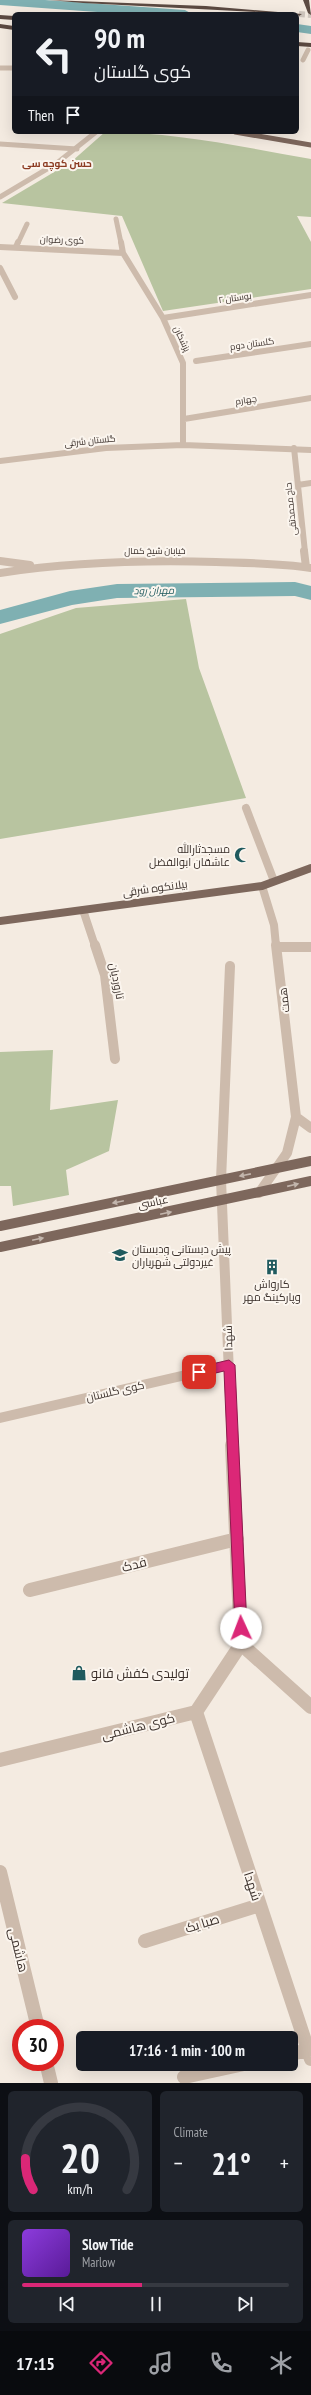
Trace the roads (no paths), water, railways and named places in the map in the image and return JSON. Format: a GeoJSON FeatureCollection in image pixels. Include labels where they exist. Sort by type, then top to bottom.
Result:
{"type":"FeatureCollection","features":[{"type":"Feature","properties":{"kind":"highway"},"geometry":{"type":"LineString","coordinates":[[52,0],[135,5],[213,7],[274,12]]}},
{"type":"Feature","properties":{"kind":"highway"},"geometry":{"type":"LineString","coordinates":[[122,0],[158,5]]}},
{"type":"Feature","properties":{"kind":"highway"},"geometry":{"type":"LineString","coordinates":[[191,0],[310,11],[306,0]]}},
{"type":"Feature","properties":{"kind":"highway"},"geometry":{"type":"LineString","coordinates":[[0,17],[12,18]]}},
{"type":"Feature","properties":{"kind":"highway"},"geometry":{"type":"LineString","coordinates":[[0,25],[12,24]]}},
{"type":"Feature","properties":{"kind":"highway"},"geometry":{"type":"LineString","coordinates":[[0,25],[12,28]]}},
{"type":"Feature","properties":{"kind":"highway"},"geometry":{"type":"LineString","coordinates":[[299,45],[310,48]]}},
{"type":"Feature","properties":{"kind":"highway"},"geometry":{"type":"LineString","coordinates":[[299,49],[310,48]]}},
{"type":"Feature","properties":{"kind":"main road"},"geometry":{"type":"LineString","coordinates":[[247,134],[311,145]]}},
{"type":"Feature","properties":{"kind":"main road","name":"بیلانکوه شرقی"},"geometry":{"type":"LineString","coordinates":[[0,922],[262,886],[311,868]]}},
{"type":"Feature","properties":{"kind":"main road","name":"عباسى"},"geometry":{"type":"LineString","coordinates":[[0,1226],[311,1162]]}},
{"type":"Feature","properties":{"kind":"main road","name":"عباسى"},"geometry":{"type":"LineString","coordinates":[[0,1247],[311,1181]]}},
{"type":"Feature","properties":{"kind":"street"},"geometry":{"type":"LineString","coordinates":[[303,60],[310,48]]}},
{"type":"Feature","properties":{"kind":"street"},"geometry":{"type":"LineString","coordinates":[[0,68],[12,68]]}},
{"type":"Feature","properties":{"kind":"street"},"geometry":{"type":"LineString","coordinates":[[0,197],[77,149],[94,134]]}},
{"type":"Feature","properties":{"kind":"street"},"geometry":{"type":"LineString","coordinates":[[0,144],[77,149]]}},
{"type":"Feature","properties":{"kind":"street","name":"پزشکان"},"geometry":{"type":"LineString","coordinates":[[116,219],[123,253],[163,318],[184,363],[183,445]]}},
{"type":"Feature","properties":{"kind":"street"},"geometry":{"type":"LineString","coordinates":[[16,248],[27,224]]}},
{"type":"Feature","properties":{"kind":"street","name":"کوی رضوان"},"geometry":{"type":"LineString","coordinates":[[0,247],[123,253]]}},
{"type":"Feature","properties":{"kind":"street"},"geometry":{"type":"LineString","coordinates":[[0,268],[15,297]]}},
{"type":"Feature","properties":{"kind":"street","name":"بوستان ۲"},"geometry":{"type":"LineString","coordinates":[[163,318],[311,295]]}},
{"type":"Feature","properties":{"kind":"street","name":"گلستان دوم"},"geometry":{"type":"LineString","coordinates":[[196,361],[311,344]]}},
{"type":"Feature","properties":{"kind":"street","name":"چهارم"},"geometry":{"type":"LineString","coordinates":[[184,419],[311,398]]}},
{"type":"Feature","properties":{"kind":"street","name":"گلستان شرقی"},"geometry":{"type":"LineString","coordinates":[[0,461],[106,448],[183,445],[294,448],[311,450]]}},
{"type":"Feature","properties":{"kind":"street","name":"حاج محمدتقی"},"geometry":{"type":"LineString","coordinates":[[294,448],[308,568]]}},
{"type":"Feature","properties":{"kind":"street"},"geometry":{"type":"LineString","coordinates":[[298,486],[311,483]]}},
{"type":"Feature","properties":{"kind":"street","name":"خیابان شیخ کمال"},"geometry":{"type":"LineString","coordinates":[[0,573],[44,566],[120,560],[240,563],[308,568]]}},
{"type":"Feature","properties":{"kind":"street"},"geometry":{"type":"LineString","coordinates":[[0,561],[44,566]]}},
{"type":"Feature","properties":{"kind":"street"},"geometry":{"type":"LineString","coordinates":[[246,808],[274,882]]}},
{"type":"Feature","properties":{"kind":"street","name":"همت"},"geometry":{"type":"LineString","coordinates":[[259,1193],[287,1153],[296,1117],[274,925],[262,886]]}},
{"type":"Feature","properties":{"kind":"street","name":"تاروردیان"},"geometry":{"type":"LineString","coordinates":[[83,910],[106,975],[115,1059]]}},
{"type":"Feature","properties":{"kind":"street"},"geometry":{"type":"LineString","coordinates":[[277,947],[311,947]]}},
{"type":"Feature","properties":{"kind":"street","name":"شهدا"},"geometry":{"type":"LineString","coordinates":[[230,966],[221,1180],[241,1644]]}},
{"type":"Feature","properties":{"kind":"street"},"geometry":{"type":"LineString","coordinates":[[296,1117],[311,1128]]}},
{"type":"Feature","properties":{"kind":"street","name":"کوی گلستان"},"geometry":{"type":"LineString","coordinates":[[0,1418],[229,1365]]}},
{"type":"Feature","properties":{"kind":"street","name":"فدک"},"geometry":{"type":"LineString","coordinates":[[30,1590],[237,1539]]}},
{"type":"Feature","properties":{"kind":"street"},"geometry":{"type":"LineString","coordinates":[[196,1712],[241,1644],[311,1707]]}},
{"type":"Feature","properties":{"kind":"street","name":"شهدا"},"geometry":{"type":"LineString","coordinates":[[196,1712],[310,2055]]}},
{"type":"Feature","properties":{"kind":"street","name":"کوی هاشمی"},"geometry":{"type":"LineString","coordinates":[[0,1760],[196,1712]]}},
{"type":"Feature","properties":{"kind":"street","name":"هاشمی"},"geometry":{"type":"LineString","coordinates":[[0,1872],[36,2019]]}},
{"type":"Feature","properties":{"kind":"street","name":"صبا یک"},"geometry":{"type":"LineString","coordinates":[[145,1941],[260,1905]]}},
{"type":"Feature","properties":{"kind":"street"},"geometry":{"type":"LineString","coordinates":[[298,2054],[310,2055]]}},
{"type":"Feature","properties":{"kind":"street"},"geometry":{"type":"LineString","coordinates":[[48,2071],[51,2083]]}},
{"type":"Feature","properties":{"kind":"street"},"geometry":{"type":"LineString","coordinates":[[184,2077],[212,2071]]}},
{"type":"Feature","properties":{"kind":"waterway"},"geometry":{"type":"LineString","coordinates":[[0,1],[157,12]]}},
{"type":"Feature","properties":{"kind":"waterway"},"geometry":{"type":"LineString","coordinates":[[299,28],[311,30]]}},
{"type":"Feature","properties":{"kind":"waterway","name":"مهران رود"},"geometry":{"type":"LineString","coordinates":[[0,617],[70,598],[117,591],[295,589],[311,593]]}},
{"type":"Feature","properties":{"kind":"tunnel"},"geometry":{"type":"LineString","coordinates":[[299,14],[311,15]]}},
{"type":"Feature","properties":{"kind":"place","name":"مسجدثارالله عاشقان ابوالفضل"},"geometry":{"type":"Point","coordinates":[242,855]}},
{"type":"Feature","properties":{"kind":"place","name":"پیش دبستانی ودبستان غیردولتی شهریاران"},"geometry":{"type":"Point","coordinates":[120,1255]}},
{"type":"Feature","properties":{"kind":"place","name":"کارواش وپارکینگ مهر"},"geometry":{"type":"Point","coordinates":[272,1267]}},
{"type":"Feature","properties":{"kind":"place","name":"تولیدی کفش فانو"},"geometry":{"type":"Point","coordinates":[79,1673]}},
{"type":"Feature","properties":{"kind":"district","name":"حسن کوچه سی"},"geometry":{"type":"Point","coordinates":[57,163]}}]}
